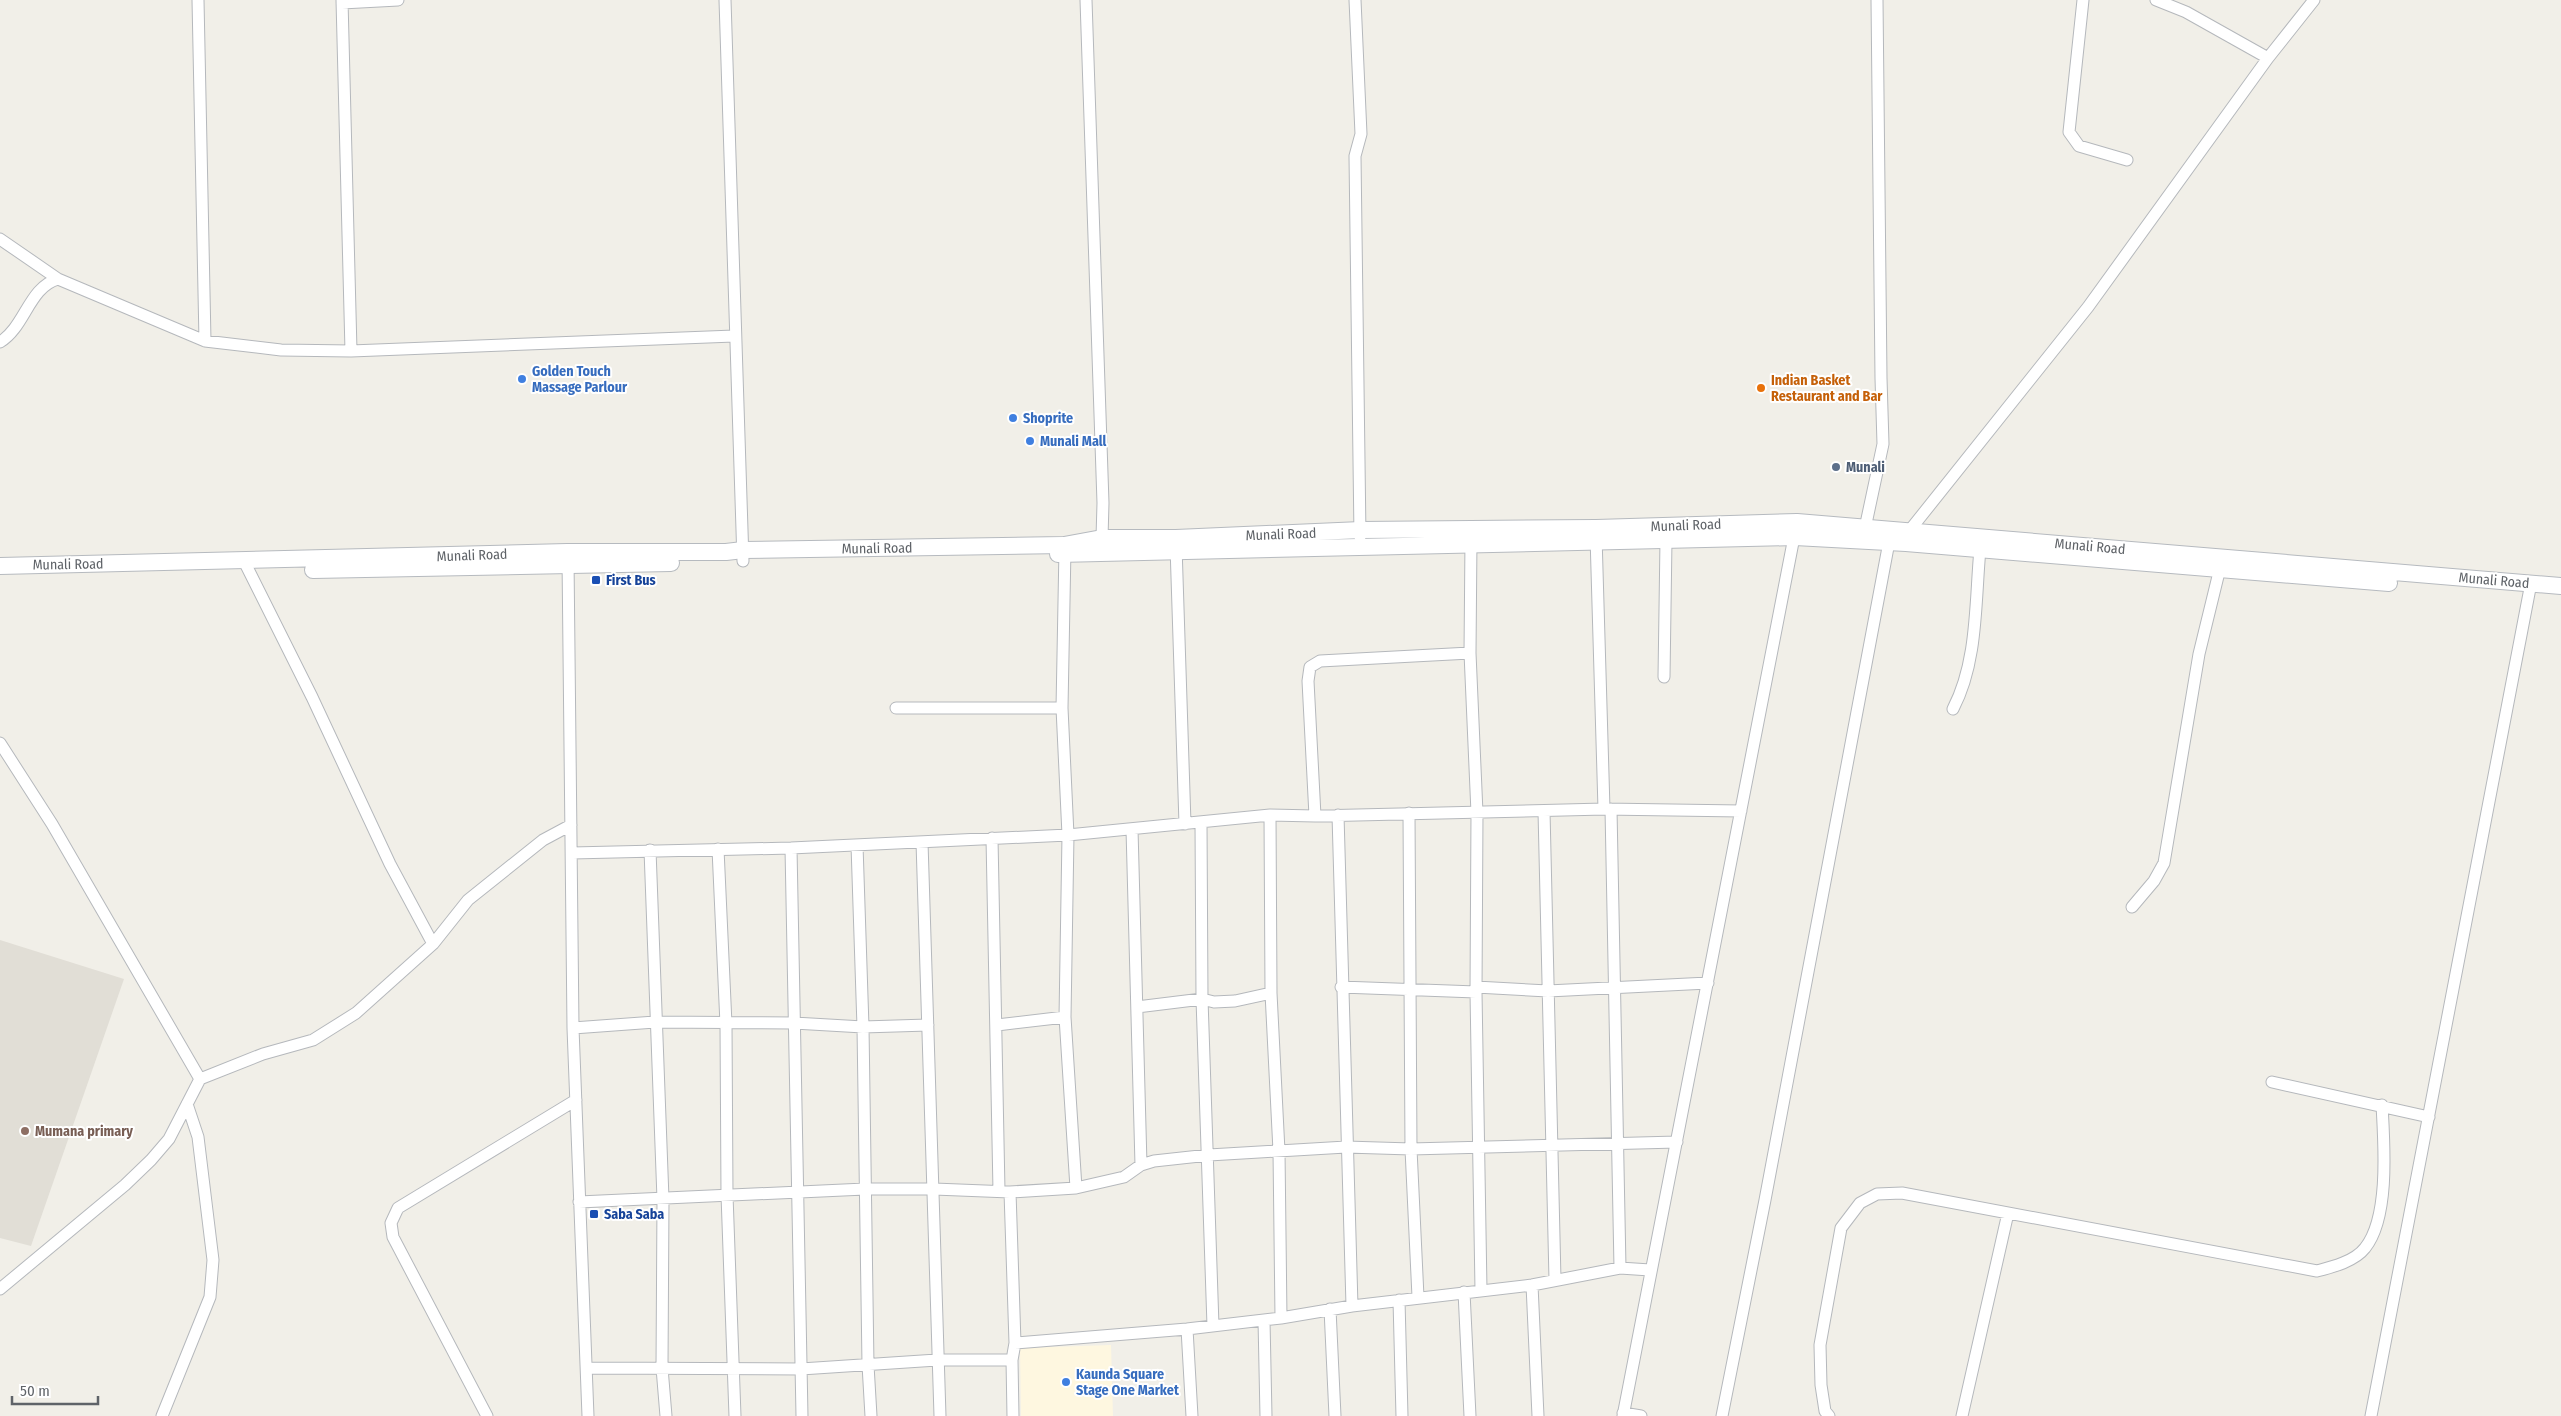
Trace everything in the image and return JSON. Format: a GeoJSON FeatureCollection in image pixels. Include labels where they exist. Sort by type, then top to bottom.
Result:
{"type":"FeatureCollection","features":[{"type":"Feature","properties":{"kind":"main road","name":"Munali Road"},"geometry":{"type":"LineString","coordinates":[[1596,535],[1666,540],[1796,529]]}},
{"type":"Feature","properties":{"kind":"main road","name":"Munali Road"},"geometry":{"type":"LineString","coordinates":[[0,576],[246,566],[568,559],[726,552],[743,556],[1065,550],[1360,538],[1596,535],[1796,529],[1864,533],[1980,549],[2221,563]]}},
{"type":"Feature","properties":{"kind":"main road","name":"Munali Road"},"geometry":{"type":"LineString","coordinates":[[1864,533],[1900,538],[2530,588],[2561,586]]}},
{"type":"Feature","properties":{"kind":"main road","name":"Munali Road"},"geometry":{"type":"LineString","coordinates":[[1065,550],[1102,538],[1176,544]]}},
{"type":"Feature","properties":{"kind":"main road","name":"Munali Road"},"geometry":{"type":"LineString","coordinates":[[0,566],[246,566]]}},
{"type":"Feature","properties":{"kind":"main road","name":"Munali Road"},"geometry":{"type":"LineString","coordinates":[[2530,588],[2561,596]]}},
{"type":"Feature","properties":{"kind":"street"},"geometry":{"type":"LineString","coordinates":[[198,0],[205,341]]}},
{"type":"Feature","properties":{"kind":"street"},"geometry":{"type":"LineString","coordinates":[[351,351],[342,2],[398,0]]}},
{"type":"Feature","properties":{"kind":"street"},"geometry":{"type":"LineString","coordinates":[[725,0],[734,336],[743,556]]}},
{"type":"Feature","properties":{"kind":"street"},"geometry":{"type":"LineString","coordinates":[[1086,0],[1103,494],[1102,538]]}},
{"type":"Feature","properties":{"kind":"street"},"geometry":{"type":"LineString","coordinates":[[1354,0],[1361,134],[1355,156],[1360,538]]}},
{"type":"Feature","properties":{"kind":"street"},"geometry":{"type":"LineString","coordinates":[[1864,533],[1883,444],[1877,0]]}},
{"type":"Feature","properties":{"kind":"street"},"geometry":{"type":"LineString","coordinates":[[2083,0],[2069,132],[2072,140],[2079,146],[2127,160]]}},
{"type":"Feature","properties":{"kind":"street"},"geometry":{"type":"LineString","coordinates":[[2156,0],[2186,12],[2268,58]]}},
{"type":"Feature","properties":{"kind":"street"},"geometry":{"type":"LineString","coordinates":[[1722,1416],[1900,538],[2088,307],[2268,58],[2314,0]]}},
{"type":"Feature","properties":{"kind":"street"},"geometry":{"type":"LineString","coordinates":[[0,239],[58,279],[205,341],[281,350],[351,351],[734,336]]}},
{"type":"Feature","properties":{"kind":"street"},"geometry":{"type":"LineString","coordinates":[[0,342],[9,336],[41,289],[49,281],[58,279]]}},
{"type":"Feature","properties":{"kind":"street"},"geometry":{"type":"LineString","coordinates":[[1641,1416],[1623,1415],[1796,529]]}},
{"type":"Feature","properties":{"kind":"street"},"geometry":{"type":"LineString","coordinates":[[1596,535],[1616,986],[1620,1143],[1620,1268]]}},
{"type":"Feature","properties":{"kind":"street"},"geometry":{"type":"LineString","coordinates":[[1471,537],[1470,653],[1478,812],[1476,989],[1481,1290]]}},
{"type":"Feature","properties":{"kind":"street"},"geometry":{"type":"LineString","coordinates":[[1664,677],[1666,540]]}},
{"type":"Feature","properties":{"kind":"street"},"geometry":{"type":"LineString","coordinates":[[1176,544],[1185,824]]}},
{"type":"Feature","properties":{"kind":"street"},"geometry":{"type":"LineString","coordinates":[[1953,709],[1962,691],[1970,665],[1980,549]]}},
{"type":"Feature","properties":{"kind":"street"},"geometry":{"type":"LineString","coordinates":[[1065,550],[1062,708],[1068,835],[1064,1017],[1076,1188]]}},
{"type":"Feature","properties":{"kind":"street"},"geometry":{"type":"LineString","coordinates":[[568,559],[573,1028],[588,1416]]}},
{"type":"Feature","properties":{"kind":"street"},"geometry":{"type":"LineString","coordinates":[[2132,907],[2154,881],[2164,863],[2199,654],[2221,563]]}},
{"type":"Feature","properties":{"kind":"street"},"geometry":{"type":"LineString","coordinates":[[246,566],[312,697],[390,864],[433,944]]}},
{"type":"Feature","properties":{"kind":"street"},"geometry":{"type":"LineString","coordinates":[[2372,1416],[2530,588]]}},
{"type":"Feature","properties":{"kind":"street"},"geometry":{"type":"LineString","coordinates":[[1315,816],[1308,681],[1310,668],[1320,661],[1470,653]]}},
{"type":"Feature","properties":{"kind":"street"},"geometry":{"type":"LineString","coordinates":[[896,708],[1062,708]]}},
{"type":"Feature","properties":{"kind":"street"},"geometry":{"type":"LineString","coordinates":[[0,743],[52,824],[200,1079]]}},
{"type":"Feature","properties":{"kind":"street"},"geometry":{"type":"LineString","coordinates":[[572,853],[791,848],[1068,835],[1270,815],[1315,816],[1608,809],[1740,811]]}},
{"type":"Feature","properties":{"kind":"street"},"geometry":{"type":"LineString","coordinates":[[1544,811],[1555,1280]]}},
{"type":"Feature","properties":{"kind":"street"},"geometry":{"type":"LineString","coordinates":[[1408,813],[1412,1149],[1418,1297]]}},
{"type":"Feature","properties":{"kind":"street"},"geometry":{"type":"LineString","coordinates":[[1270,815],[1271,994],[1279,1151],[1281,1318]]}},
{"type":"Feature","properties":{"kind":"street"},"geometry":{"type":"LineString","coordinates":[[1338,815],[1341,987],[1352,1306]]}},
{"type":"Feature","properties":{"kind":"street"},"geometry":{"type":"LineString","coordinates":[[1201,822],[1202,999],[1209,1155],[1213,1326]]}},
{"type":"Feature","properties":{"kind":"street"},"geometry":{"type":"LineString","coordinates":[[0,1289],[125,1185],[151,1160],[169,1139],[200,1079],[263,1054],[313,1040],[356,1014],[433,944],[468,900],[543,840],[571,824]]}},
{"type":"Feature","properties":{"kind":"street"},"geometry":{"type":"LineString","coordinates":[[1132,829],[1138,1007],[1140,1165]]}},
{"type":"Feature","properties":{"kind":"street"},"geometry":{"type":"LineString","coordinates":[[992,838],[1004,1191],[1015,1343],[1012,1360],[1013,1416]]}},
{"type":"Feature","properties":{"kind":"street"},"geometry":{"type":"LineString","coordinates":[[922,842],[940,1416]]}},
{"type":"Feature","properties":{"kind":"street"},"geometry":{"type":"LineString","coordinates":[[857,845],[863,1027],[868,1365],[871,1416]]}},
{"type":"Feature","properties":{"kind":"street"},"geometry":{"type":"LineString","coordinates":[[791,848],[796,1192],[802,1416]]}},
{"type":"Feature","properties":{"kind":"street"},"geometry":{"type":"LineString","coordinates":[[718,849],[726,1024],[727,1195],[735,1416]]}},
{"type":"Feature","properties":{"kind":"street"},"geometry":{"type":"LineString","coordinates":[[650,850],[662,1200],[662,1368],[666,1416]]}},
{"type":"Feature","properties":{"kind":"street"},"geometry":{"type":"LineString","coordinates":[[1341,987],[1548,990],[1708,983]]}},
{"type":"Feature","properties":{"kind":"street"},"geometry":{"type":"LineString","coordinates":[[1138,1007],[1202,999],[1214,1002],[1235,1001],[1271,994]]}},
{"type":"Feature","properties":{"kind":"street"},"geometry":{"type":"LineString","coordinates":[[997,1025],[1064,1017]]}},
{"type":"Feature","properties":{"kind":"street"},"geometry":{"type":"LineString","coordinates":[[573,1028],[655,1022],[794,1023],[863,1027],[928,1025]]}},
{"type":"Feature","properties":{"kind":"street"},"geometry":{"type":"LineString","coordinates":[[2272,1082],[2429,1117]]}},
{"type":"Feature","properties":{"kind":"street"},"geometry":{"type":"LineString","coordinates":[[487,1416],[393,1238],[391,1223],[398,1208],[576,1100]]}},
{"type":"Feature","properties":{"kind":"street"},"geometry":{"type":"LineString","coordinates":[[162,1416],[210,1297],[213,1260],[198,1138],[187,1104]]}},
{"type":"Feature","properties":{"kind":"street"},"geometry":{"type":"LineString","coordinates":[[1829,1416],[1825,1411],[1821,1386],[1820,1345],[1841,1228],[1860,1203],[1877,1194],[1902,1193],[2317,1271],[2338,1266],[2365,1249],[2374,1231],[2383,1189],[2382,1105]]}},
{"type":"Feature","properties":{"kind":"street"},"geometry":{"type":"LineString","coordinates":[[579,1202],[662,1200],[865,1189],[1004,1191],[1076,1188],[1124,1177],[1140,1165],[1154,1161],[1209,1155],[1346,1147],[1412,1149],[1677,1142]]}},
{"type":"Feature","properties":{"kind":"street"},"geometry":{"type":"LineString","coordinates":[[1962,1416],[2008,1212]]}},
{"type":"Feature","properties":{"kind":"street"},"geometry":{"type":"LineString","coordinates":[[1015,1343],[1213,1326],[1281,1318],[1418,1297],[1532,1286],[1620,1268],[1650,1270]]}},
{"type":"Feature","properties":{"kind":"street"},"geometry":{"type":"LineString","coordinates":[[1532,1286],[1538,1416]]}},
{"type":"Feature","properties":{"kind":"street"},"geometry":{"type":"LineString","coordinates":[[1464,1292],[1470,1416]]}},
{"type":"Feature","properties":{"kind":"street"},"geometry":{"type":"LineString","coordinates":[[1399,1300],[1402,1416]]}},
{"type":"Feature","properties":{"kind":"street"},"geometry":{"type":"LineString","coordinates":[[1330,1309],[1335,1416]]}},
{"type":"Feature","properties":{"kind":"street"},"geometry":{"type":"LineString","coordinates":[[1264,1320],[1266,1416]]}},
{"type":"Feature","properties":{"kind":"street"},"geometry":{"type":"LineString","coordinates":[[1186,1329],[1192,1416]]}},
{"type":"Feature","properties":{"kind":"street"},"geometry":{"type":"LineString","coordinates":[[587,1368],[801,1369],[937,1360],[1012,1360]]}},
{"type":"Feature","properties":{"kind":"shaded area"},"geometry":{"type":"Polygon","coordinates":[[[0,940],[124,979],[31,1246],[0,1238],[0,940]]]}},
{"type":"Feature","properties":{"kind":"shaded area","name":"Kaunda Square Stage One Market"},"geometry":{"type":"Polygon","coordinates":[[[1111,1345],[1113,1416],[1021,1416],[1020,1348],[1111,1345]]]}},
{"type":"Feature","properties":{"kind":"place","name":"Golden Touch Massage Parlour"},"geometry":{"type":"Point","coordinates":[522,379]}},
{"type":"Feature","properties":{"kind":"place","name":"Indian Basket Restaurant and Bar"},"geometry":{"type":"Point","coordinates":[1761,388]}},
{"type":"Feature","properties":{"kind":"place","name":"Shoprite"},"geometry":{"type":"Point","coordinates":[1013,418]}},
{"type":"Feature","properties":{"kind":"place","name":"Munali Mall"},"geometry":{"type":"Point","coordinates":[1030,441]}},
{"type":"Feature","properties":{"kind":"place","name":"Munali"},"geometry":{"type":"Point","coordinates":[1836,467]}},
{"type":"Feature","properties":{"kind":"place","name":"First Bus"},"geometry":{"type":"Point","coordinates":[596,580]}},
{"type":"Feature","properties":{"kind":"place","name":"Mumana primary"},"geometry":{"type":"Point","coordinates":[25,1131]}},
{"type":"Feature","properties":{"kind":"place","name":"Saba Saba"},"geometry":{"type":"Point","coordinates":[594,1214]}},
{"type":"Feature","properties":{"kind":"place","name":"Kaunda Square Stage One Market"},"geometry":{"type":"Point","coordinates":[1066,1382]}}]}
